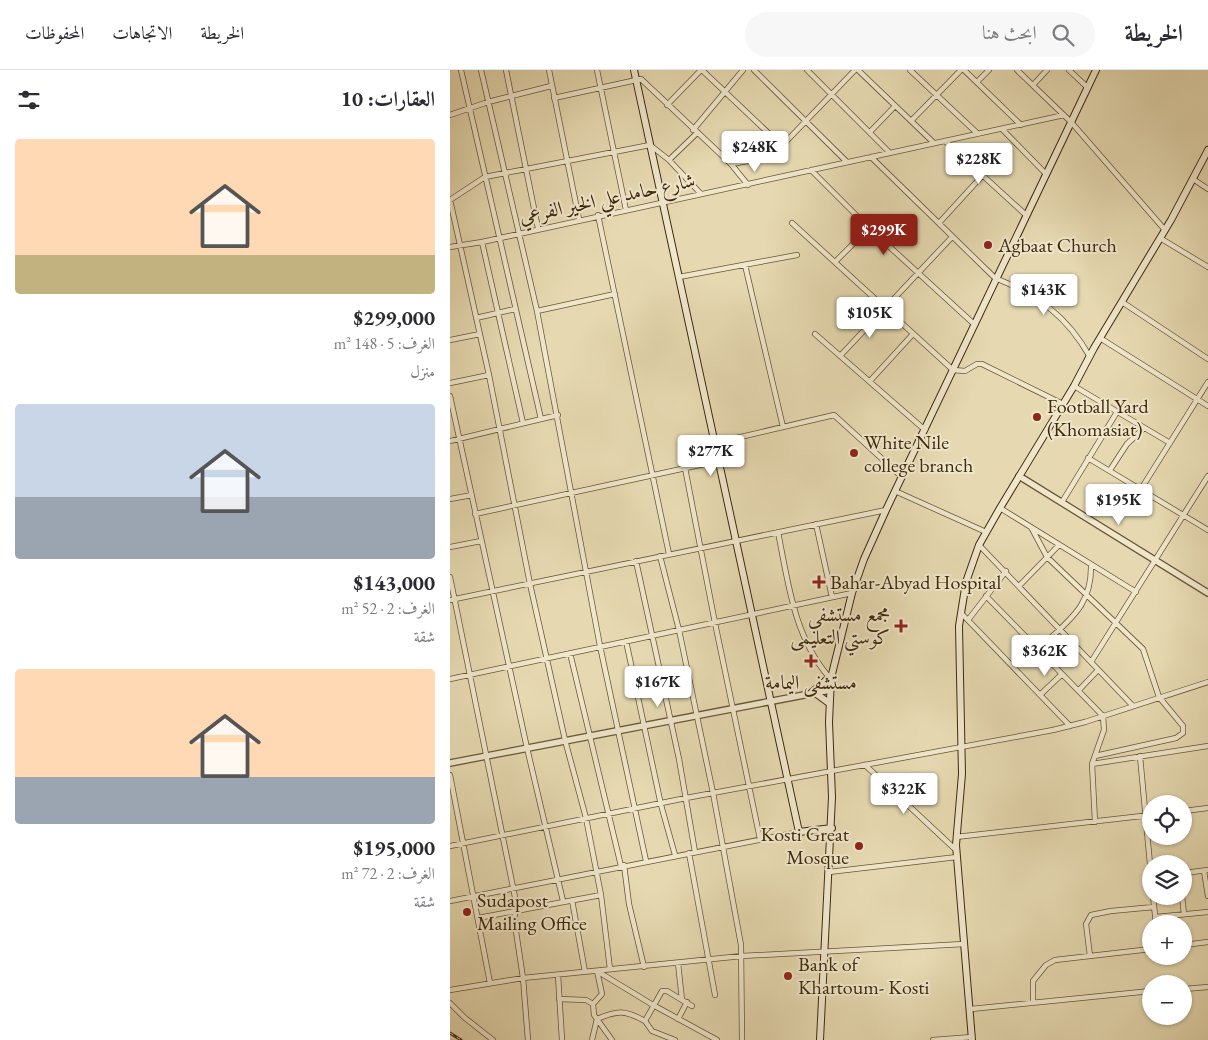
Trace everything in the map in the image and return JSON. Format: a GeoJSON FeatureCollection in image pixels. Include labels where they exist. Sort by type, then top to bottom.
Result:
{"type":"FeatureCollection","features":[{"type":"Feature","properties":{"kind":"main road"},"geometry":{"type":"LineString","coordinates":[[820,1040],[823,952],[832,828],[833,772],[829,703],[830,676],[852,593],[864,559],[886,510],[995,278],[1096,70]]}},
{"type":"Feature","properties":{"kind":"main road"},"geometry":{"type":"LineString","coordinates":[[636,73],[799,832],[832,828]]}},
{"type":"Feature","properties":{"kind":"main road"},"geometry":{"type":"LineString","coordinates":[[972,1039],[956,837],[961,791],[962,747],[959,662],[960,612],[966,582],[979,545],[986,532],[1165,230],[1208,150]]}},
{"type":"Feature","properties":{"kind":"main road"},"geometry":{"type":"LineString","coordinates":[[829,703],[812,693],[830,676]]}},
{"type":"Feature","properties":{"kind":"street"},"geometry":{"type":"LineString","coordinates":[[461,70],[541,419]]}},
{"type":"Feature","properties":{"kind":"street"},"geometry":{"type":"LineString","coordinates":[[481,70],[537,312],[588,572],[600,646],[646,861]]}},
{"type":"Feature","properties":{"kind":"street"},"geometry":{"type":"LineString","coordinates":[[506,70],[538,228]]}},
{"type":"Feature","properties":{"kind":"street"},"geometry":{"type":"LineString","coordinates":[[549,70],[579,219]]}},
{"type":"Feature","properties":{"kind":"street"},"geometry":{"type":"LineString","coordinates":[[596,70],[626,210]]}},
{"type":"Feature","properties":{"kind":"street"},"geometry":{"type":"LineString","coordinates":[[667,105],[702,70],[782,146]]}},
{"type":"Feature","properties":{"kind":"street"},"geometry":{"type":"LineString","coordinates":[[670,160],[743,70]]}},
{"type":"Feature","properties":{"kind":"street"},"geometry":{"type":"LineString","coordinates":[[754,70],[847,162]]}},
{"type":"Feature","properties":{"kind":"street"},"geometry":{"type":"LineString","coordinates":[[807,70],[890,153]]}},
{"type":"Feature","properties":{"kind":"street"},"geometry":{"type":"LineString","coordinates":[[731,164],[776,154],[857,70],[934,143]]}},
{"type":"Feature","properties":{"kind":"street"},"geometry":{"type":"LineString","coordinates":[[910,70],[978,134]]}},
{"type":"Feature","properties":{"kind":"street"},"geometry":{"type":"LineString","coordinates":[[911,122],[963,70],[1021,125]]}},
{"type":"Feature","properties":{"kind":"street"},"geometry":{"type":"LineString","coordinates":[[977,82],[989,70]]}},
{"type":"Feature","properties":{"kind":"street"},"geometry":{"type":"LineString","coordinates":[[1017,70],[1071,122],[1165,230]]}},
{"type":"Feature","properties":{"kind":"street"},"geometry":{"type":"LineString","coordinates":[[1033,85],[1047,70]]}},
{"type":"Feature","properties":{"kind":"street"},"geometry":{"type":"LineString","coordinates":[[1069,70],[1087,87]]}},
{"type":"Feature","properties":{"kind":"street"},"geometry":{"type":"LineString","coordinates":[[554,98],[600,88],[636,73],[667,105],[731,164],[748,185]]}},
{"type":"Feature","properties":{"kind":"street"},"geometry":{"type":"LineString","coordinates":[[450,115],[470,110],[488,102],[551,86]]}},
{"type":"Feature","properties":{"kind":"street"},"geometry":{"type":"LineString","coordinates":[[870,132],[895,106]]}},
{"type":"Feature","properties":{"kind":"street","name":"شارع حامد علي الخير الفرعي"},"geometry":{"type":"LineString","coordinates":[[450,247],[482,242],[499,236],[748,185],[1064,116]]}},
{"type":"Feature","properties":{"kind":"street"},"geometry":{"type":"LineString","coordinates":[[1002,129],[1046,174]]}},
{"type":"Feature","properties":{"kind":"street"},"geometry":{"type":"LineString","coordinates":[[945,141],[1026,215]]}},
{"type":"Feature","properties":{"kind":"street"},"geometry":{"type":"LineString","coordinates":[[610,969],[601,895],[586,818],[565,740],[530,584],[489,375],[450,200],[485,177],[650,145],[670,160],[701,194]]}},
{"type":"Feature","properties":{"kind":"street"},"geometry":{"type":"LineString","coordinates":[[871,157],[995,278],[1022,289],[1044,302],[1081,341],[1090,357]]}},
{"type":"Feature","properties":{"kind":"street"},"geometry":{"type":"LineString","coordinates":[[811,170],[869,228],[974,324]]}},
{"type":"Feature","properties":{"kind":"street"},"geometry":{"type":"LineString","coordinates":[[939,223],[982,176]]}},
{"type":"Feature","properties":{"kind":"street"},"geometry":{"type":"LineString","coordinates":[[1193,179],[1208,189]]}},
{"type":"Feature","properties":{"kind":"street"},"geometry":{"type":"LineString","coordinates":[[598,215],[654,475],[669,554]]}},
{"type":"Feature","properties":{"kind":"street"},"geometry":{"type":"LineString","coordinates":[[792,223],[953,370],[965,371],[976,364],[982,364],[1063,404]]}},
{"type":"Feature","properties":{"kind":"street"},"geometry":{"type":"LineString","coordinates":[[835,262],[869,228]]}},
{"type":"Feature","properties":{"kind":"street"},"geometry":{"type":"LineString","coordinates":[[840,356],[952,237]]}},
{"type":"Feature","properties":{"kind":"street"},"geometry":{"type":"LineString","coordinates":[[1160,238],[1208,267]]}},
{"type":"Feature","properties":{"kind":"street"},"geometry":{"type":"LineString","coordinates":[[482,242],[523,423]]}},
{"type":"Feature","properties":{"kind":"street"},"geometry":{"type":"LineString","coordinates":[[680,278],[798,255]]}},
{"type":"Feature","properties":{"kind":"street"},"geometry":{"type":"LineString","coordinates":[[745,265],[783,427]]}},
{"type":"Feature","properties":{"kind":"street"},"geometry":{"type":"LineString","coordinates":[[537,312],[615,294]]}},
{"type":"Feature","properties":{"kind":"street"},"geometry":{"type":"LineString","coordinates":[[1122,302],[1208,359]]}},
{"type":"Feature","properties":{"kind":"street"},"geometry":{"type":"LineString","coordinates":[[476,318],[515,309]]}},
{"type":"Feature","properties":{"kind":"street"},"geometry":{"type":"LineString","coordinates":[[450,340],[480,334]]}},
{"type":"Feature","properties":{"kind":"street"},"geometry":{"type":"LineString","coordinates":[[816,334],[925,430]]}},
{"type":"Feature","properties":{"kind":"street"},"geometry":{"type":"LineString","coordinates":[[870,381],[913,334]]}},
{"type":"Feature","properties":{"kind":"street"},"geometry":{"type":"LineString","coordinates":[[1100,338],[1208,406]]}},
{"type":"Feature","properties":{"kind":"street"},"geometry":{"type":"LineString","coordinates":[[450,383],[489,375]]}},
{"type":"Feature","properties":{"kind":"street"},"geometry":{"type":"LineString","coordinates":[[1141,489],[1208,382]]}},
{"type":"Feature","properties":{"kind":"street"},"geometry":{"type":"LineString","coordinates":[[1074,386],[1170,443]]}},
{"type":"Feature","properties":{"kind":"street"},"geometry":{"type":"LineString","coordinates":[[450,396],[526,748],[563,901]]}},
{"type":"Feature","properties":{"kind":"street"},"geometry":{"type":"LineString","coordinates":[[1062,502],[1117,412]]}},
{"type":"Feature","properties":{"kind":"street"},"geometry":{"type":"LineString","coordinates":[[450,441],[558,415]]}},
{"type":"Feature","properties":{"kind":"street"},"geometry":{"type":"LineString","coordinates":[[715,443],[834,415],[902,477]]}},
{"type":"Feature","properties":{"kind":"street"},"geometry":{"type":"LineString","coordinates":[[1110,470],[1123,450],[1144,428]]}},
{"type":"Feature","properties":{"kind":"street"},"geometry":{"type":"LineString","coordinates":[[1088,458],[1208,530]]}},
{"type":"Feature","properties":{"kind":"street"},"geometry":{"type":"LineString","coordinates":[[476,514],[718,461]]}},
{"type":"Feature","properties":{"kind":"street"},"geometry":{"type":"LineString","coordinates":[[685,468],[732,709],[760,839]]}},
{"type":"Feature","properties":{"kind":"street"},"geometry":{"type":"LineString","coordinates":[[1019,476],[1208,593]]}},
{"type":"Feature","properties":{"kind":"street"},"geometry":{"type":"LineString","coordinates":[[1091,662],[1206,483],[1208,476]]}},
{"type":"Feature","properties":{"kind":"street"},"geometry":{"type":"LineString","coordinates":[[895,491],[986,532]]}},
{"type":"Feature","properties":{"kind":"street"},"geometry":{"type":"LineString","coordinates":[[450,499],[472,495]]}},
{"type":"Feature","properties":{"kind":"street"},"geometry":{"type":"LineString","coordinates":[[1000,508],[1136,592]]}},
{"type":"Feature","properties":{"kind":"street"},"geometry":{"type":"LineString","coordinates":[[452,600],[886,510]]}},
{"type":"Feature","properties":{"kind":"street"},"geometry":{"type":"LineString","coordinates":[[816,524],[832,597]]}},
{"type":"Feature","properties":{"kind":"street"},"geometry":{"type":"LineString","coordinates":[[1031,527],[1047,558],[1087,598],[1143,648],[1159,698],[1182,726],[1183,733],[1180,736],[1095,756]]}},
{"type":"Feature","properties":{"kind":"street"},"geometry":{"type":"LineString","coordinates":[[778,532],[793,606],[806,641],[830,676]]}},
{"type":"Feature","properties":{"kind":"street"},"geometry":{"type":"LineString","coordinates":[[450,547],[481,541]]}},
{"type":"Feature","properties":{"kind":"street"},"geometry":{"type":"LineString","coordinates":[[979,545],[1134,706]]}},
{"type":"Feature","properties":{"kind":"street"},"geometry":{"type":"LineString","coordinates":[[1019,586],[1059,545]]}},
{"type":"Feature","properties":{"kind":"street"},"geometry":{"type":"LineString","coordinates":[[660,556],[679,630],[713,793],[742,956],[742,1040]]}},
{"type":"Feature","properties":{"kind":"street"},"geometry":{"type":"LineString","coordinates":[[636,561],[686,798],[695,852]]}},
{"type":"Feature","properties":{"kind":"street"},"geometry":{"type":"LineString","coordinates":[[1039,649],[1081,607],[1087,598],[1091,583],[1092,565]]}},
{"type":"Feature","properties":{"kind":"street"},"geometry":{"type":"LineString","coordinates":[[968,620],[1006,571]]}},
{"type":"Feature","properties":{"kind":"street"},"geometry":{"type":"LineString","coordinates":[[450,577],[452,600],[517,907],[514,922],[523,978],[528,1040]]}},
{"type":"Feature","properties":{"kind":"street"},"geometry":{"type":"LineString","coordinates":[[450,679],[852,593]]}},
{"type":"Feature","properties":{"kind":"street"},"geometry":{"type":"LineString","coordinates":[[986,596],[1103,716],[1104,730],[1092,764],[1095,822]]}},
{"type":"Feature","properties":{"kind":"street"},"geometry":{"type":"LineString","coordinates":[[960,612],[1070,726]]}},
{"type":"Feature","properties":{"kind":"street"},"geometry":{"type":"LineString","coordinates":[[626,641],[661,805],[675,855]]}},
{"type":"Feature","properties":{"kind":"street"},"geometry":{"type":"LineString","coordinates":[[570,653],[622,866],[644,967]]}},
{"type":"Feature","properties":{"kind":"street"},"geometry":{"type":"LineString","coordinates":[[1079,690],[1098,670]]}},
{"type":"Feature","properties":{"kind":"street"},"geometry":{"type":"LineString","coordinates":[[1041,694],[1062,674]]}},
{"type":"Feature","properties":{"kind":"street"},"geometry":{"type":"LineString","coordinates":[[450,846],[586,818],[661,805],[686,798],[750,788],[1070,726],[1208,682]]}},
{"type":"Feature","properties":{"kind":"street"},"geometry":{"type":"LineString","coordinates":[[450,763],[830,690]]}},
{"type":"Feature","properties":{"kind":"street"},"geometry":{"type":"LineString","coordinates":[[1092,764],[1208,746]]}},
{"type":"Feature","properties":{"kind":"street"},"geometry":{"type":"LineString","coordinates":[[1140,756],[1146,795]]}},
{"type":"Feature","properties":{"kind":"street"},"geometry":{"type":"LineString","coordinates":[[865,765],[957,853]]}},
{"type":"Feature","properties":{"kind":"street"},"geometry":{"type":"LineString","coordinates":[[450,775],[490,983]]}},
{"type":"Feature","properties":{"kind":"street"},"geometry":{"type":"LineString","coordinates":[[1192,810],[1208,808]]}},
{"type":"Feature","properties":{"kind":"street"},"geometry":{"type":"LineString","coordinates":[[956,837],[1142,816]]}},
{"type":"Feature","properties":{"kind":"street"},"geometry":{"type":"LineString","coordinates":[[450,901],[799,832]]}},
{"type":"Feature","properties":{"kind":"street"},"geometry":{"type":"LineString","coordinates":[[829,872],[957,853]]}},
{"type":"Feature","properties":{"kind":"street"},"geometry":{"type":"LineString","coordinates":[[689,854],[715,995]]}},
{"type":"Feature","properties":{"kind":"street"},"geometry":{"type":"LineString","coordinates":[[1192,873],[1206,870],[1208,896]]}},
{"type":"Feature","properties":{"kind":"street"},"geometry":{"type":"LineString","coordinates":[[478,918],[601,895]]}},
{"type":"Feature","properties":{"kind":"street"},"geometry":{"type":"LineString","coordinates":[[572,900],[584,972]]}},
{"type":"Feature","properties":{"kind":"street"},"geometry":{"type":"LineString","coordinates":[[1183,905],[1184,914]]}},
{"type":"Feature","properties":{"kind":"street"},"geometry":{"type":"LineString","coordinates":[[1090,956],[1086,924],[1091,915],[1111,910],[1154,907],[1156,915]]}},
{"type":"Feature","properties":{"kind":"street"},"geometry":{"type":"LineString","coordinates":[[1175,915],[1208,912]]}},
{"type":"Feature","properties":{"kind":"street"},"geometry":{"type":"LineString","coordinates":[[1192,944],[1208,942]]}},
{"type":"Feature","properties":{"kind":"street"},"geometry":{"type":"LineString","coordinates":[[450,990],[523,978],[742,956],[964,944]]}},
{"type":"Feature","properties":{"kind":"street"},"geometry":{"type":"LineString","coordinates":[[1033,1003],[1033,981],[1046,966],[1055,960],[1142,950]]}},
{"type":"Feature","properties":{"kind":"street"},"geometry":{"type":"LineString","coordinates":[[678,963],[684,1001],[678,1019]]}},
{"type":"Feature","properties":{"kind":"street"},"geometry":{"type":"LineString","coordinates":[[593,1004],[602,994],[597,971]]}},
{"type":"Feature","properties":{"kind":"street"},"geometry":{"type":"LineString","coordinates":[[597,971],[653,1005],[717,1040]]}},
{"type":"Feature","properties":{"kind":"street"},"geometry":{"type":"LineString","coordinates":[[558,975],[562,1040]]}},
{"type":"Feature","properties":{"kind":"street"},"geometry":{"type":"LineString","coordinates":[[1192,988],[1208,987]]}},
{"type":"Feature","properties":{"kind":"street"},"geometry":{"type":"LineString","coordinates":[[645,1021],[662,991],[692,1006]]}},
{"type":"Feature","properties":{"kind":"street"},"geometry":{"type":"LineString","coordinates":[[970,1008],[1142,992]]}},
{"type":"Feature","properties":{"kind":"street"},"geometry":{"type":"LineString","coordinates":[[560,999],[586,1000],[593,1004],[597,1019],[612,1040]]}},
{"type":"Feature","properties":{"kind":"street"},"geometry":{"type":"LineString","coordinates":[[450,1003],[465,1018],[493,1040]]}},
{"type":"Feature","properties":{"kind":"street"},"geometry":{"type":"LineString","coordinates":[[597,1019],[615,1012],[630,1013],[645,1021],[652,1031],[675,1040]]}},
{"type":"Feature","properties":{"kind":"street"},"geometry":{"type":"LineString","coordinates":[[592,1040],[597,1019]]}},
{"type":"Feature","properties":{"kind":"street"},"geometry":{"type":"LineString","coordinates":[[703,1040],[706,1034]]}},
{"type":"Feature","properties":{"kind":"street"},"geometry":{"type":"LineString","coordinates":[[933,1040],[972,1039]]}},
{"type":"Feature","properties":{"kind":"railway"},"geometry":{"type":"LineString","coordinates":[[450,1033],[461,1040]]}},
{"type":"Feature","properties":{"kind":"place","name":"Agbaat Church"},"geometry":{"type":"Point","coordinates":[988,245]}},
{"type":"Feature","properties":{"kind":"place","name":"Football Yard (Khomasiat)"},"geometry":{"type":"Point","coordinates":[1037,417]}},
{"type":"Feature","properties":{"kind":"place","name":"White Nile college branch"},"geometry":{"type":"Point","coordinates":[854,453]}},
{"type":"Feature","properties":{"kind":"place","name":"Bahar-Abyad Hospital"},"geometry":{"type":"Point","coordinates":[819,582]}},
{"type":"Feature","properties":{"kind":"place","name":"مجمع مستشفي كوستي التعليمى"},"geometry":{"type":"Point","coordinates":[901,626]}},
{"type":"Feature","properties":{"kind":"place","name":"مستشفى اليمامة"},"geometry":{"type":"Point","coordinates":[811,661]}},
{"type":"Feature","properties":{"kind":"place","name":"Kosti Great Mosque"},"geometry":{"type":"Point","coordinates":[859,846]}},
{"type":"Feature","properties":{"kind":"place","name":"Sudapost Mailing Office"},"geometry":{"type":"Point","coordinates":[467,912]}},
{"type":"Feature","properties":{"kind":"place","name":"Bank of Khartoum- Kosti"},"geometry":{"type":"Point","coordinates":[788,976]}}]}
